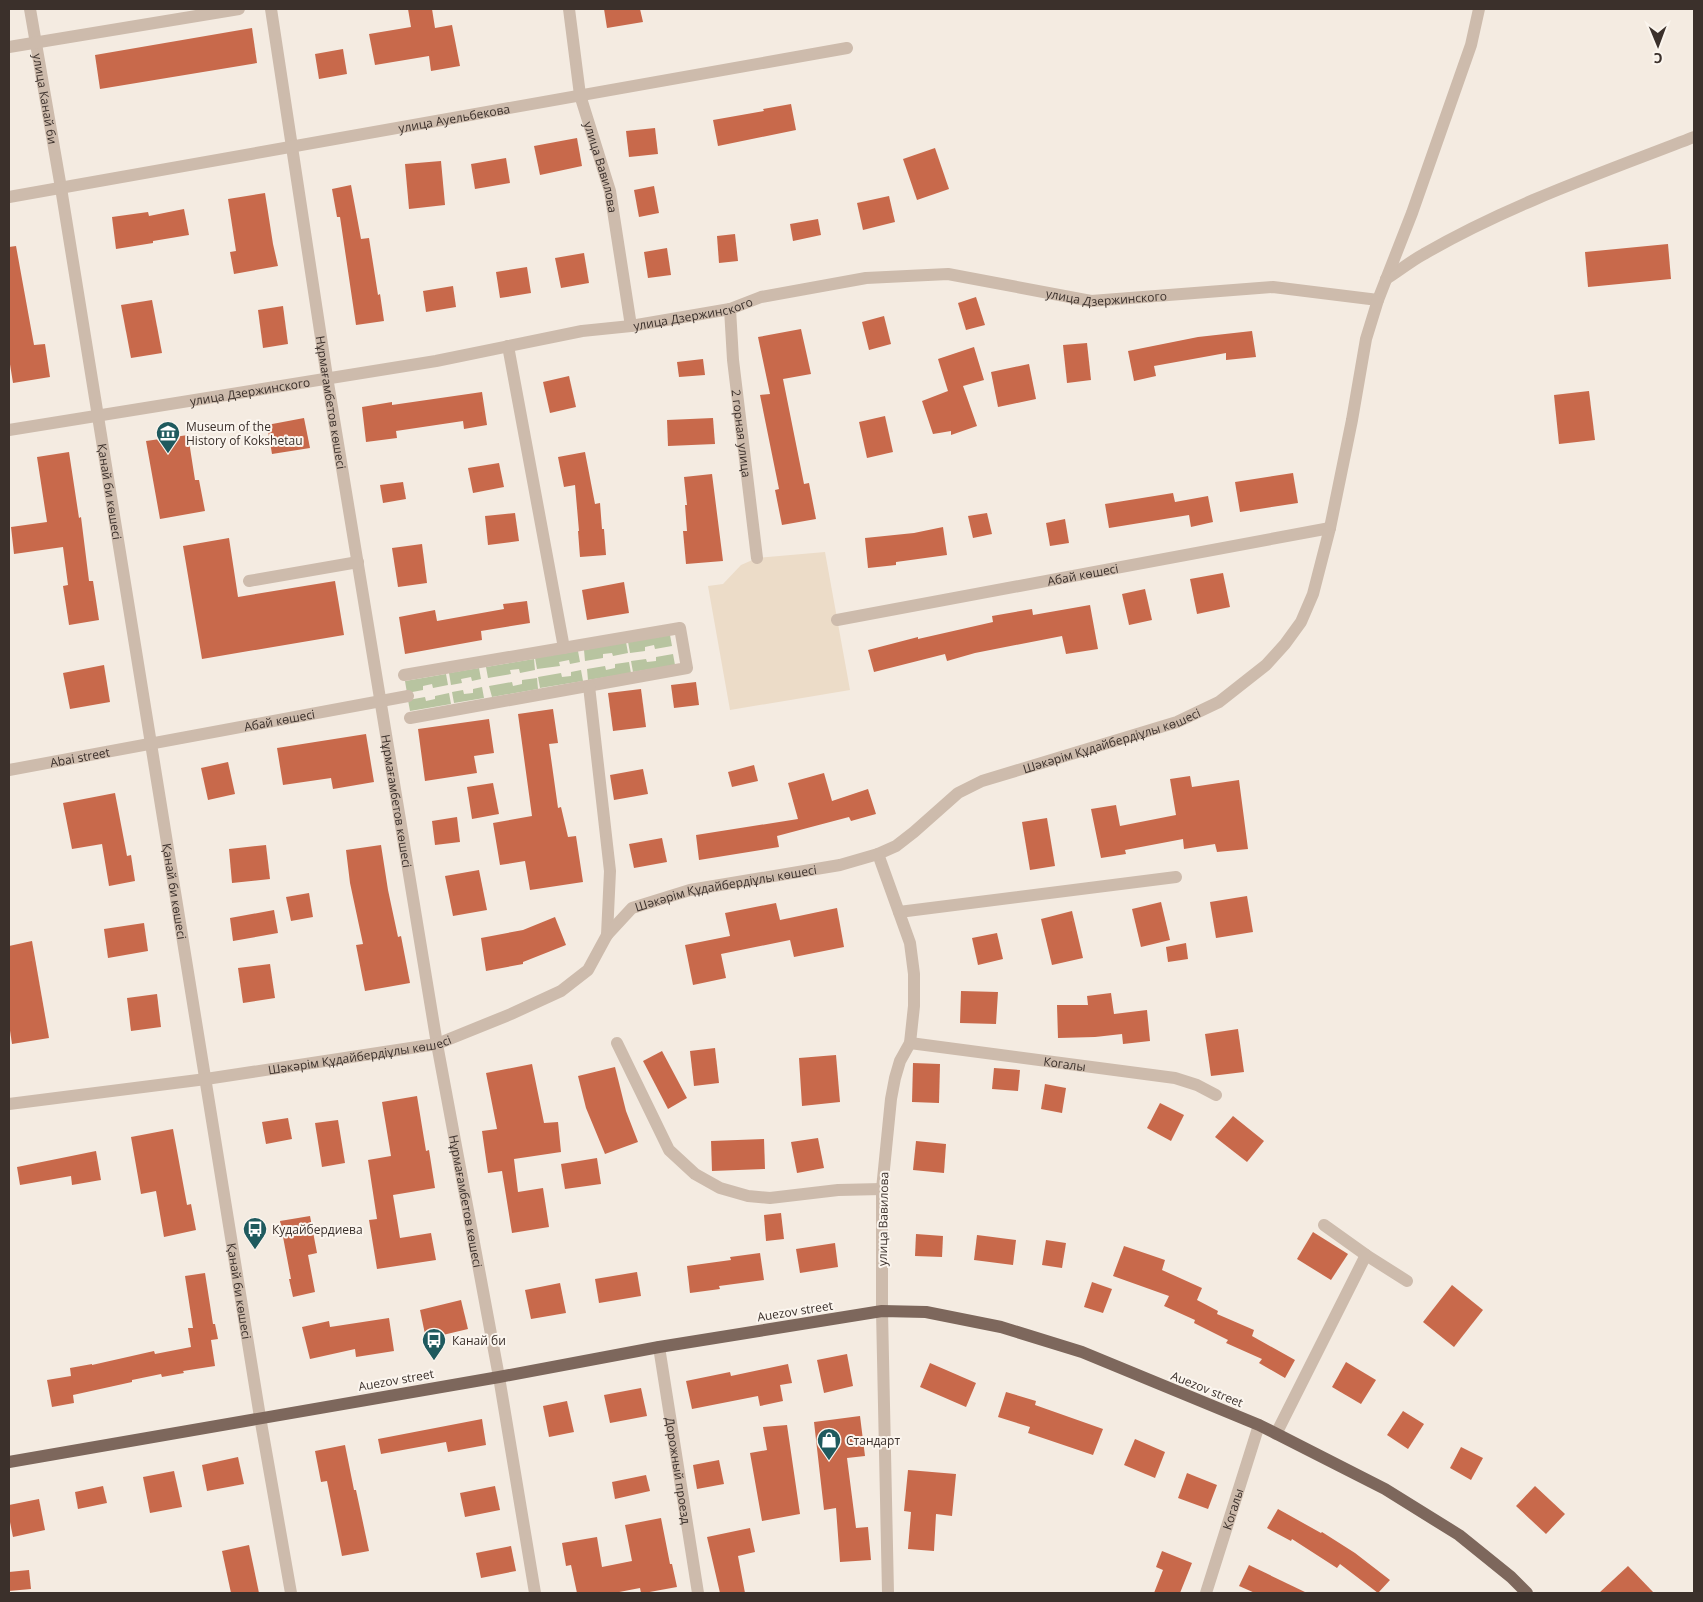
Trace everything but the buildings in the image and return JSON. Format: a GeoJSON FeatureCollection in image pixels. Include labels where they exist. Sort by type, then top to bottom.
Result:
{"type":"FeatureCollection","features":[{"type":"Feature","properties":{"kind":"main road","name":"Auezov street"},"geometry":{"type":"LineString","coordinates":[[9,1462],[499,1377],[659,1347],[882,1311],[926,1312],[1001,1327],[1082,1352],[1259,1425],[1385,1489],[1459,1535],[1511,1577],[1527,1593]]}},
{"type":"Feature","properties":{"kind":"street","name":"улица Канай би"},"geometry":{"type":"LineString","coordinates":[[30,9],[61,188]]}},
{"type":"Feature","properties":{"kind":"street"},"geometry":{"type":"LineString","coordinates":[[9,47],[239,9]]}},
{"type":"Feature","properties":{"kind":"street","name":"Нұрмағамбетов көшесі"},"geometry":{"type":"LineString","coordinates":[[271,9],[327,378],[437,1044],[499,1377],[535,1593]]}},
{"type":"Feature","properties":{"kind":"street","name":"улица Вавилова"},"geometry":{"type":"LineString","coordinates":[[569,9],[580,95],[610,191],[631,326]]}},
{"type":"Feature","properties":{"kind":"street","name":"Шәкәрім Құдайбердіұлы көшесі"},"geometry":{"type":"LineString","coordinates":[[9,1104],[206,1079],[437,1044],[561,992],[588,970],[607,935],[632,908],[690,890],[840,865],[878,854],[896,846],[958,793],[982,781],[1177,722],[1219,702],[1266,665],[1285,644],[1301,622],[1313,594],[1330,528],[1366,339],[1378,300],[1412,212],[1471,45],[1479,9]]}},
{"type":"Feature","properties":{"kind":"street","name":"улица Ауельбекова"},"geometry":{"type":"LineString","coordinates":[[9,197],[847,48]]}},
{"type":"Feature","properties":{"kind":"street"},"geometry":{"type":"LineString","coordinates":[[1386,279],[1424,254],[1492,218],[1585,179],[1694,137]]}},
{"type":"Feature","properties":{"kind":"street","name":"Қанай би көшесі"},"geometry":{"type":"LineString","coordinates":[[61,188],[260,1417],[291,1593]]}},
{"type":"Feature","properties":{"kind":"street","name":"улица Дзержинского"},"geometry":{"type":"LineString","coordinates":[[9,430],[436,361],[582,331],[631,326],[730,309],[761,297],[866,278],[948,274],[1091,300],[1273,287],[1378,300]]}},
{"type":"Feature","properties":{"kind":"street","name":"2 горная улица"},"geometry":{"type":"LineString","coordinates":[[730,309],[733,360],[757,558]]}},
{"type":"Feature","properties":{"kind":"street"},"geometry":{"type":"LineString","coordinates":[[508,346],[564,648]]}},
{"type":"Feature","properties":{"kind":"street","name":"Абай көшесі"},"geometry":{"type":"LineString","coordinates":[[837,620],[1330,528]]}},
{"type":"Feature","properties":{"kind":"street"},"geometry":{"type":"LineString","coordinates":[[249,581],[358,562]]}},
{"type":"Feature","properties":{"kind":"street"},"geometry":{"type":"LineString","coordinates":[[404,676],[680,628],[687,668],[410,718]]}},
{"type":"Feature","properties":{"kind":"street"},"geometry":{"type":"LineString","coordinates":[[588,686],[610,871],[607,935]]}},
{"type":"Feature","properties":{"kind":"street","name":"Абай көшесі"},"geometry":{"type":"LineString","coordinates":[[151,744],[408,696]]}},
{"type":"Feature","properties":{"kind":"street","name":"Abai street"},"geometry":{"type":"LineString","coordinates":[[9,770],[151,744]]}},
{"type":"Feature","properties":{"kind":"street","name":"улица Вавилова"},"geometry":{"type":"LineString","coordinates":[[878,854],[910,943],[914,974],[914,1006],[910,1043],[900,1060],[895,1078],[891,1099],[882,1189],[882,1311],[888,1593]]}},
{"type":"Feature","properties":{"kind":"street"},"geometry":{"type":"LineString","coordinates":[[899,912],[1176,877]]}},
{"type":"Feature","properties":{"kind":"street"},"geometry":{"type":"LineString","coordinates":[[617,1043],[669,1150],[695,1174],[748,1196],[770,1198],[838,1190],[882,1189]]}},
{"type":"Feature","properties":{"kind":"street","name":"Когалы"},"geometry":{"type":"LineString","coordinates":[[910,1043],[1175,1078],[1197,1085],[1216,1095]]}},
{"type":"Feature","properties":{"kind":"street"},"geometry":{"type":"LineString","coordinates":[[1324,1225],[1407,1281]]}},
{"type":"Feature","properties":{"kind":"street"},"geometry":{"type":"LineString","coordinates":[[1276,1434],[1366,1255]]}},
{"type":"Feature","properties":{"kind":"street","name":"Дорожный проезд"},"geometry":{"type":"LineString","coordinates":[[659,1347],[698,1593]]}},
{"type":"Feature","properties":{"kind":"street","name":"Когалы"},"geometry":{"type":"LineString","coordinates":[[1206,1593],[1259,1425]]}},
{"type":"Feature","properties":{"kind":"green space"},"geometry":{"type":"Polygon","coordinates":[[[670,635],[672,646],[655,649],[654,645],[645,647],[645,651],[630,653],[628,642],[670,635]]]}},
{"type":"Feature","properties":{"kind":"green space"},"geometry":{"type":"Polygon","coordinates":[[[626,642],[628,653],[613,656],[612,653],[603,654],[603,658],[585,661],[584,650],[626,642]]]}},
{"type":"Feature","properties":{"kind":"green space"},"geometry":{"type":"Polygon","coordinates":[[[578,651],[580,662],[570,664],[569,660],[559,662],[560,666],[537,669],[535,658],[578,651]]]}},
{"type":"Feature","properties":{"kind":"green space"},"geometry":{"type":"Polygon","coordinates":[[[673,654],[675,665],[633,672],[631,661],[646,659],[647,662],[656,661],[656,657],[673,654]]]}},
{"type":"Feature","properties":{"kind":"green space"},"geometry":{"type":"Polygon","coordinates":[[[534,659],[535,670],[520,673],[519,669],[510,670],[511,674],[488,678],[486,667],[534,659]]]}},
{"type":"Feature","properties":{"kind":"green space"},"geometry":{"type":"Polygon","coordinates":[[[629,662],[631,673],[588,680],[587,669],[605,666],[606,670],[615,668],[615,664],[629,662]]]}},
{"type":"Feature","properties":{"kind":"green space"},"geometry":{"type":"Polygon","coordinates":[[[479,668],[481,679],[472,681],[471,677],[461,679],[462,683],[451,685],[449,673],[479,668]]]}},
{"type":"Feature","properties":{"kind":"green space"},"geometry":{"type":"Polygon","coordinates":[[[581,670],[583,681],[540,688],[538,677],[561,673],[562,677],[571,676],[571,672],[581,670]]]}},
{"type":"Feature","properties":{"kind":"green space"},"geometry":{"type":"Polygon","coordinates":[[[446,674],[448,685],[433,688],[432,684],[423,686],[423,690],[407,693],[405,681],[446,674]]]}},
{"type":"Feature","properties":{"kind":"green space"},"geometry":{"type":"Polygon","coordinates":[[[537,678],[538,689],[492,697],[489,686],[512,682],[513,686],[522,684],[522,680],[537,678]]]}},
{"type":"Feature","properties":{"kind":"green space"},"geometry":{"type":"Polygon","coordinates":[[[482,687],[484,698],[454,703],[452,692],[463,690],[464,694],[473,693],[473,689],[482,687]]]}},
{"type":"Feature","properties":{"kind":"green space"},"geometry":{"type":"Polygon","coordinates":[[[449,693],[451,704],[410,711],[408,700],[425,697],[426,701],[435,699],[435,696],[449,693]]]}},
{"type":"Feature","properties":{"kind":"shaded area"},"geometry":{"type":"Polygon","coordinates":[[[825,552],[850,690],[730,710],[708,586],[723,584],[741,565],[757,558],[825,552]]]}},
{"type":"Feature","properties":{"kind":"place","name":"Museum of the History of Kokshetau"},"geometry":{"type":"Point","coordinates":[168,454]}},
{"type":"Feature","properties":{"kind":"place","name":"Кудайбердиева"},"geometry":{"type":"Point","coordinates":[255,1250]}},
{"type":"Feature","properties":{"kind":"place","name":"Канай би"},"geometry":{"type":"Point","coordinates":[434,1361]}},
{"type":"Feature","properties":{"kind":"place","name":"Стандарт"},"geometry":{"type":"Point","coordinates":[829,1461]}}]}
